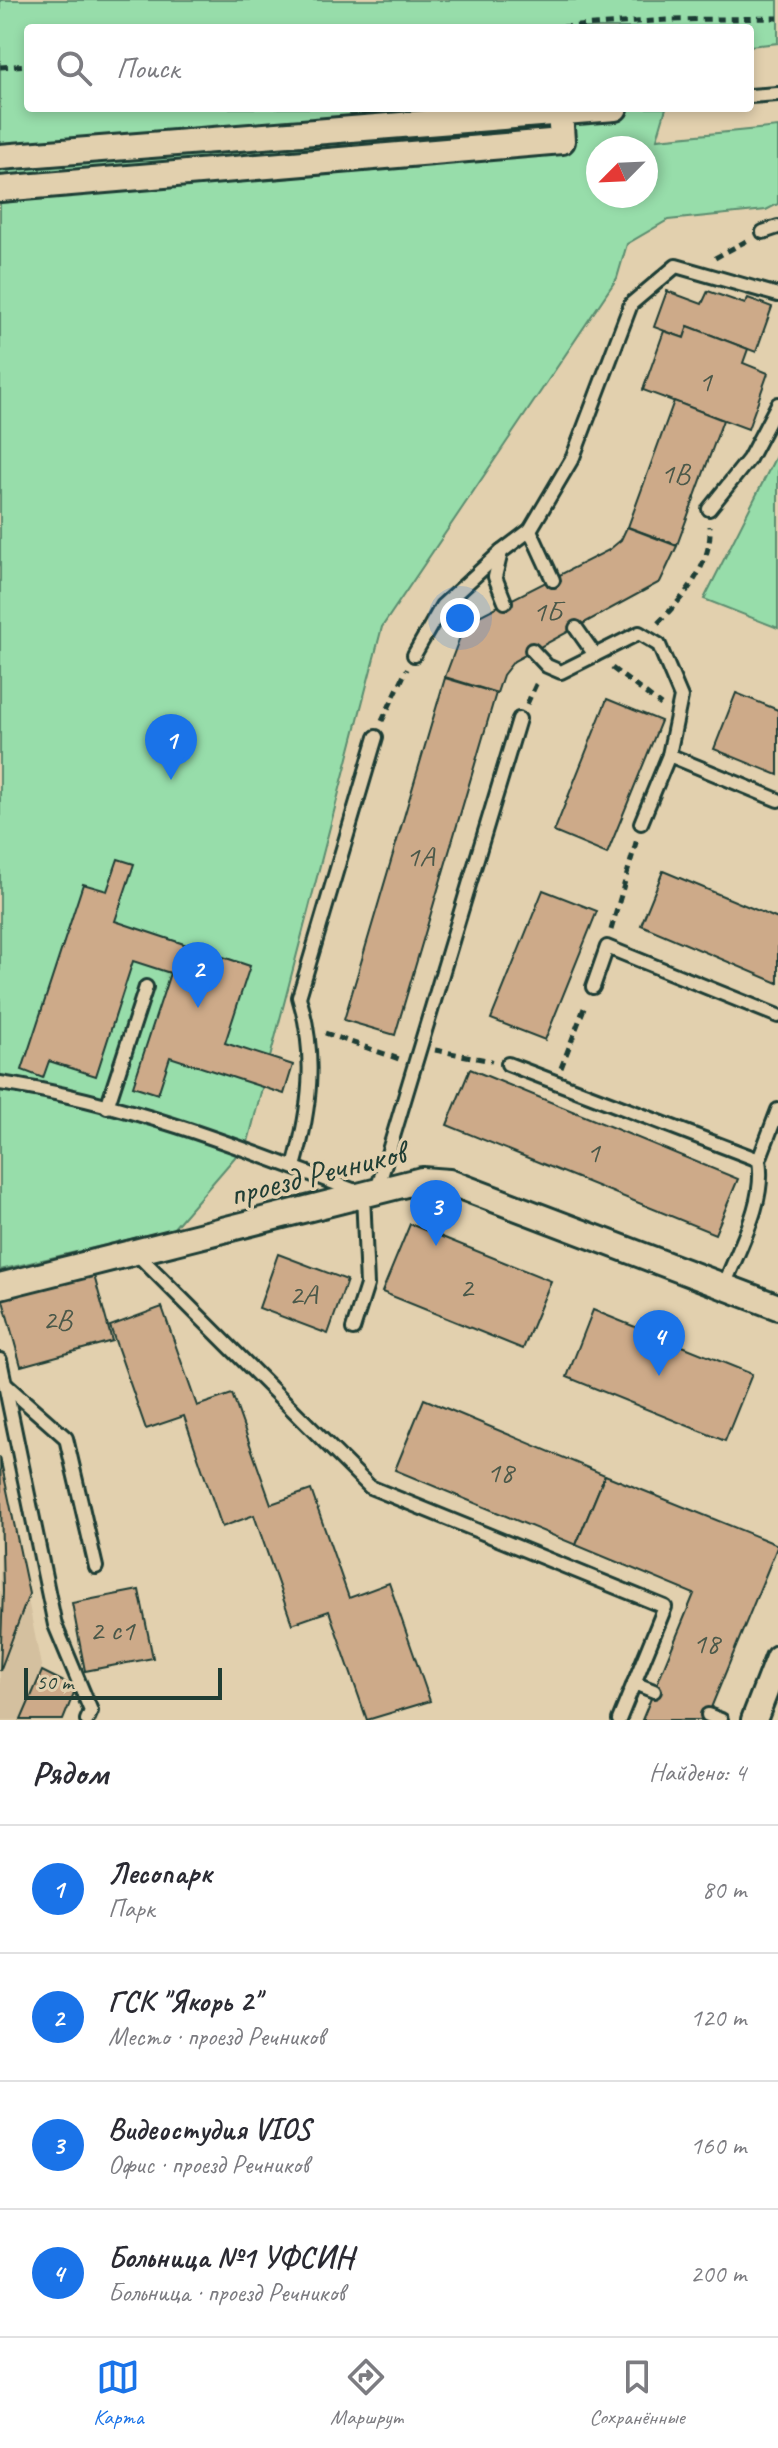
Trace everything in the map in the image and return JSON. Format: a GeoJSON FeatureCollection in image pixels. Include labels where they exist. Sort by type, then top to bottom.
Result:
{"type":"FeatureCollection","features":[{"type":"Feature","properties":{"kind":"street"},"geometry":{"type":"LineString","coordinates":[[0,157],[560,112],[562,141],[0,189]]}},
{"type":"Feature","properties":{"kind":"street","name":"проезд Речников"},"geometry":{"type":"LineString","coordinates":[[0,1286],[422,1180],[449,1182],[778,1307]]}},
{"type":"Feature","properties":{"kind":"street"},"geometry":{"type":"LineString","coordinates":[[754,1720],[778,1658]]}},
{"type":"Feature","properties":{"kind":"lane"},"geometry":{"type":"LineString","coordinates":[[754,96],[778,94]]}},
{"type":"Feature","properties":{"kind":"lane"},"geometry":{"type":"LineString","coordinates":[[763,232],[778,227]]}},
{"type":"Feature","properties":{"kind":"lane"},"geometry":{"type":"LineString","coordinates":[[414,655],[442,606],[530,530],[573,457],[631,304],[676,266],[778,295]]}},
{"type":"Feature","properties":{"kind":"lane"},"geometry":{"type":"LineString","coordinates":[[709,509],[749,459],[778,404]]}},
{"type":"Feature","properties":{"kind":"lane"},"geometry":{"type":"LineString","coordinates":[[530,530],[553,580]]}},
{"type":"Feature","properties":{"kind":"lane"},"geometry":{"type":"LineString","coordinates":[[501,552],[495,577],[505,602]]}},
{"type":"Feature","properties":{"kind":"lane"},"geometry":{"type":"LineString","coordinates":[[576,628],[595,655]]}},
{"type":"Feature","properties":{"kind":"lane"},"geometry":{"type":"LineString","coordinates":[[532,650],[547,666],[561,672],[639,633],[659,645],[681,697],[669,755],[641,823]]}},
{"type":"Feature","properties":{"kind":"lane"},"geometry":{"type":"LineString","coordinates":[[353,1329],[367,1285],[370,1192],[519,719]]}},
{"type":"Feature","properties":{"kind":"lane"},"geometry":{"type":"LineString","coordinates":[[294,1167],[312,1066],[308,1029],[299,997],[376,737]]}},
{"type":"Feature","properties":{"kind":"lane"},"geometry":{"type":"LineString","coordinates":[[669,755],[778,800]]}},
{"type":"Feature","properties":{"kind":"lane"},"geometry":{"type":"LineString","coordinates":[[593,987],[607,947],[778,1016]]}},
{"type":"Feature","properties":{"kind":"lane"},"geometry":{"type":"LineString","coordinates":[[107,1107],[146,987]]}},
{"type":"Feature","properties":{"kind":"lane"},"geometry":{"type":"LineString","coordinates":[[508,1064],[759,1160]]}},
{"type":"Feature","properties":{"kind":"lane"},"geometry":{"type":"LineString","coordinates":[[0,1083],[61,1092],[370,1192]]}},
{"type":"Feature","properties":{"kind":"lane"},"geometry":{"type":"LineString","coordinates":[[724,1286],[759,1195],[762,1176],[759,1160],[778,1110]]}},
{"type":"Feature","properties":{"kind":"lane"},"geometry":{"type":"LineString","coordinates":[[136,1253],[370,1487],[665,1607],[619,1720]]}},
{"type":"Feature","properties":{"kind":"lane"},"geometry":{"type":"LineString","coordinates":[[0,1360],[55,1625],[91,1711],[87,1720]]}},
{"type":"Feature","properties":{"kind":"lane"},"geometry":{"type":"LineString","coordinates":[[6,1385],[66,1438],[96,1567]]}},
{"type":"Feature","properties":{"kind":"lane"},"geometry":{"type":"LineString","coordinates":[[634,1683],[654,1691]]}},
{"type":"Feature","properties":{"kind":"lane"},"geometry":{"type":"LineString","coordinates":[[708,1715],[721,1720]]}},
{"type":"Feature","properties":{"kind":"path"},"geometry":{"type":"LineString","coordinates":[[608,24],[778,18]]}},
{"type":"Feature","properties":{"kind":"path"},"geometry":{"type":"LineString","coordinates":[[0,67],[24,65]]}},
{"type":"Feature","properties":{"kind":"path"},"geometry":{"type":"LineString","coordinates":[[692,271],[763,232]]}},
{"type":"Feature","properties":{"kind":"path"},"geometry":{"type":"LineString","coordinates":[[645,636],[688,592],[711,541]]}},
{"type":"Feature","properties":{"kind":"path"},"geometry":{"type":"LineString","coordinates":[[376,737],[414,655]]}},
{"type":"Feature","properties":{"kind":"path"},"geometry":{"type":"LineString","coordinates":[[595,655],[677,717]]}},
{"type":"Feature","properties":{"kind":"path"},"geometry":{"type":"LineString","coordinates":[[607,947],[641,823]]}},
{"type":"Feature","properties":{"kind":"path"},"geometry":{"type":"LineString","coordinates":[[562,1064],[593,987]]}},
{"type":"Feature","properties":{"kind":"path"},"geometry":{"type":"LineString","coordinates":[[336,1037],[384,1053]]}},
{"type":"Feature","properties":{"kind":"path"},"geometry":{"type":"LineString","coordinates":[[447,1055],[479,1059]]}},
{"type":"Feature","properties":{"kind":"shaded area"},"geometry":{"type":"Polygon","coordinates":[[[0,1457],[42,1671],[76,1688],[63,1720],[0,1720],[0,1457]]]}},
{"type":"Feature","properties":{"kind":"green space"},"geometry":{"type":"Polygon","coordinates":[[[0,0],[778,0],[778,43],[754,46],[754,24],[24,24],[24,112],[665,112],[658,136],[586,136],[586,208],[658,208],[658,139],[778,127],[778,204],[766,210],[668,220],[627,244],[617,278],[382,627],[248,1142],[173,1229],[0,1270],[0,0]]]}},
{"type":"Feature","properties":{"kind":"green space"},"geometry":{"type":"Polygon","coordinates":[[[778,452],[778,628],[704,599],[778,452]]]}},
{"type":"Feature","properties":{"kind":"building"},"geometry":{"type":"Polygon","coordinates":[[[667,291],[702,304],[708,291],[745,304],[748,298],[772,307],[756,352],[688,326],[684,338],[654,327],[667,291]]]}},
{"type":"Feature","properties":{"kind":"building"},"geometry":{"type":"Polygon","coordinates":[[[688,326],[748,349],[743,363],[768,373],[748,429],[643,390],[664,331],[684,338],[688,326]]]}},
{"type":"Feature","properties":{"kind":"building"},"geometry":{"type":"Polygon","coordinates":[[[674,401],[723,420],[677,545],[628,527],[674,401]]]}},
{"type":"Feature","properties":{"kind":"building"},"geometry":{"type":"Polygon","coordinates":[[[627,527],[677,546],[660,582],[514,661],[503,675],[497,693],[445,677],[460,637],[477,617],[609,550],[621,540],[627,527]]]}},
{"type":"Feature","properties":{"kind":"building"},"geometry":{"type":"Polygon","coordinates":[[[445,678],[496,693],[395,1035],[344,1020],[445,678]]]}},
{"type":"Feature","properties":{"kind":"building"},"geometry":{"type":"Polygon","coordinates":[[[736,693],[778,710],[778,775],[714,749],[736,693]]]}},
{"type":"Feature","properties":{"kind":"building"},"geometry":{"type":"Polygon","coordinates":[[[607,699],[661,721],[607,854],[554,832],[607,699]]]}},
{"type":"Feature","properties":{"kind":"building"},"geometry":{"type":"Polygon","coordinates":[[[118,859],[134,864],[115,921],[250,966],[225,1043],[293,1065],[284,1094],[170,1057],[158,1094],[133,1086],[170,973],[133,961],[96,1076],[49,1061],[43,1078],[22,1070],[83,884],[107,891],[118,859]]]}},
{"type":"Feature","properties":{"kind":"building"},"geometry":{"type":"Polygon","coordinates":[[[663,871],[778,919],[778,983],[641,925],[663,871]]]}},
{"type":"Feature","properties":{"kind":"building"},"geometry":{"type":"Polygon","coordinates":[[[543,890],[597,911],[545,1040],[491,1019],[543,890]]]}},
{"type":"Feature","properties":{"kind":"building"},"geometry":{"type":"Polygon","coordinates":[[[470,1069],[738,1179],[715,1234],[447,1125],[470,1069]]]}},
{"type":"Feature","properties":{"kind":"building"},"geometry":{"type":"Polygon","coordinates":[[[410,1224],[551,1281],[523,1349],[382,1292],[410,1224]]]}},
{"type":"Feature","properties":{"kind":"building"},"geometry":{"type":"Polygon","coordinates":[[[278,1254],[347,1280],[328,1334],[259,1308],[278,1254]]]}},
{"type":"Feature","properties":{"kind":"building"},"geometry":{"type":"Polygon","coordinates":[[[93,1272],[112,1341],[21,1366],[2,1297],[93,1272]]]}},
{"type":"Feature","properties":{"kind":"building"},"geometry":{"type":"Polygon","coordinates":[[[162,1307],[197,1406],[232,1394],[271,1504],[311,1490],[349,1598],[389,1583],[430,1701],[367,1720],[329,1611],[292,1624],[254,1515],[222,1527],[184,1416],[146,1429],[110,1326],[162,1307]]]}},
{"type":"Feature","properties":{"kind":"building"},"geometry":{"type":"Polygon","coordinates":[[[593,1310],[752,1374],[725,1441],[567,1377],[593,1310]]]}},
{"type":"Feature","properties":{"kind":"building"},"geometry":{"type":"Polygon","coordinates":[[[424,1399],[605,1475],[576,1545],[395,1470],[424,1399]]]}},
{"type":"Feature","properties":{"kind":"building"},"geometry":{"type":"Polygon","coordinates":[[[0,1457],[29,1594],[0,1671],[3,1591],[0,1457]]]}},
{"type":"Feature","properties":{"kind":"building"},"geometry":{"type":"Polygon","coordinates":[[[605,1475],[778,1545],[706,1720],[642,1720],[694,1594],[576,1545],[605,1475]]]}},
{"type":"Feature","properties":{"kind":"building"},"geometry":{"type":"Polygon","coordinates":[[[139,1590],[153,1658],[85,1671],[72,1603],[139,1590]]]}},
{"type":"Feature","properties":{"kind":"building"},"geometry":{"type":"Polygon","coordinates":[[[42,1671],[76,1688],[63,1720],[21,1720],[42,1671]]]}},
{"type":"Feature","properties":{"kind":"place","name":"Лесопарк"},"geometry":{"type":"Point","coordinates":[171,780]}},
{"type":"Feature","properties":{"kind":"place","name":"ГСК \"Якорь 2\""},"geometry":{"type":"Point","coordinates":[198,1008]}},
{"type":"Feature","properties":{"kind":"place","name":"Видеостудия VIOS"},"geometry":{"type":"Point","coordinates":[436,1246]}},
{"type":"Feature","properties":{"kind":"place","name":"Больница №1 УФСИН"},"geometry":{"type":"Point","coordinates":[659,1376]}}]}
